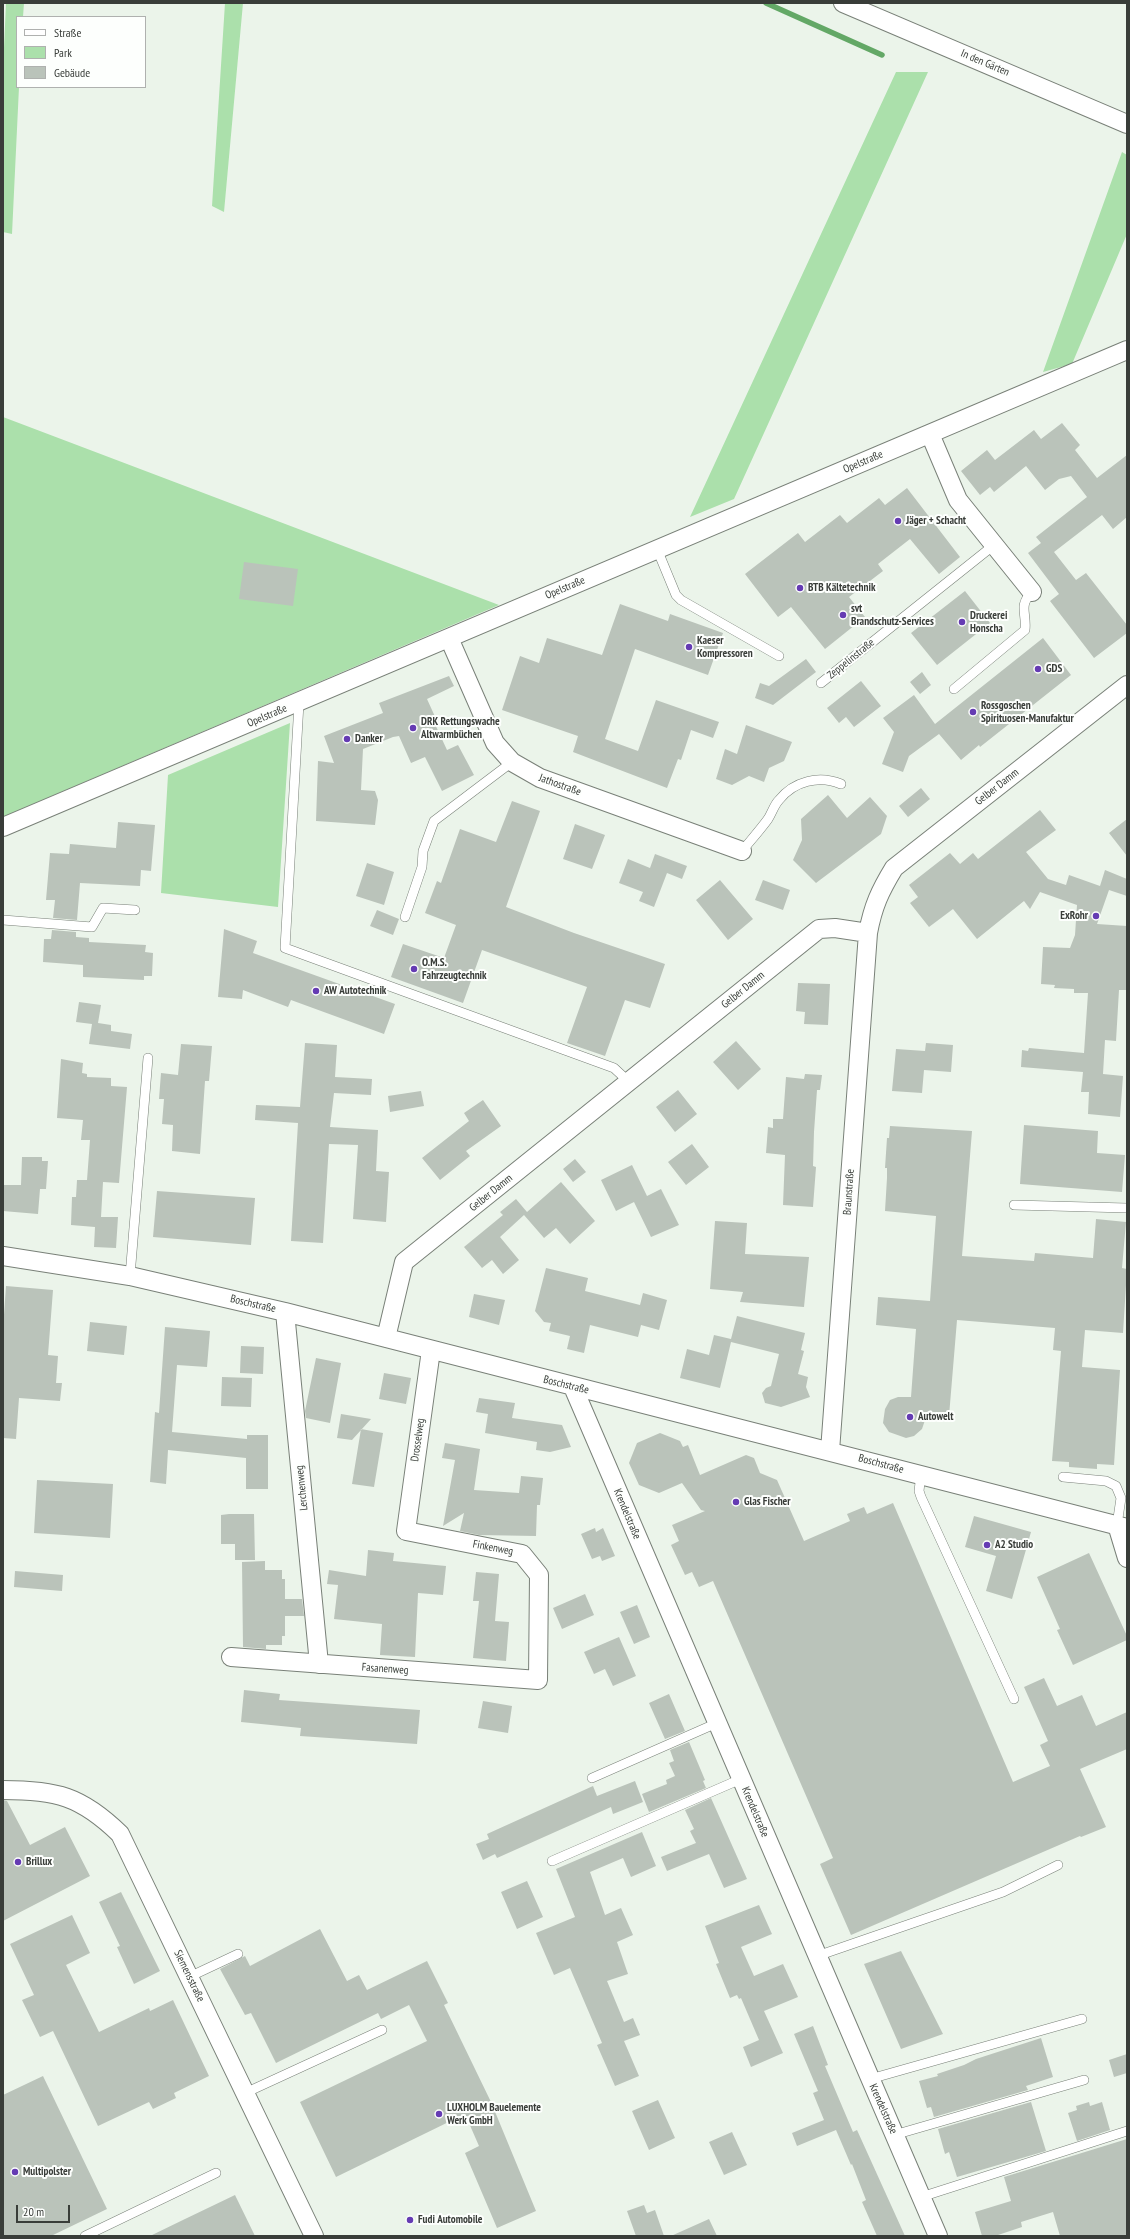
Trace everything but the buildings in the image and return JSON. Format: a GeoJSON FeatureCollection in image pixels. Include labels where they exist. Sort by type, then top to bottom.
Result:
{"type":"FeatureCollection","features":[{"type":"Feature","properties":{"kind":"street","name":"In den Gärten"},"geometry":{"type":"LineString","coordinates":[[843,3],[1127,124]]}},
{"type":"Feature","properties":{"kind":"street","name":"Opelstraße"},"geometry":{"type":"LineString","coordinates":[[3,827],[1127,350]]}},
{"type":"Feature","properties":{"kind":"street"},"geometry":{"type":"LineString","coordinates":[[930,434],[958,500],[1032,592]]}},
{"type":"Feature","properties":{"kind":"street","name":"Jathostraße"},"geometry":{"type":"LineString","coordinates":[[449,638],[495,743],[512,762],[540,778],[742,851]]}},
{"type":"Feature","properties":{"kind":"street","name":"Gelber Damm"},"geometry":{"type":"LineString","coordinates":[[386,1338],[404,1262],[819,930],[835,928],[868,933],[872,909],[878,893],[894,868],[1127,685]]}},
{"type":"Feature","properties":{"kind":"street","name":"Braunstraße"},"geometry":{"type":"LineString","coordinates":[[830,1451],[868,933]]}},
{"type":"Feature","properties":{"kind":"street","name":"Boschstraße"},"geometry":{"type":"LineString","coordinates":[[3,1256],[130,1276],[285,1312],[573,1387],[921,1474],[1122,1527]]}},
{"type":"Feature","properties":{"kind":"street","name":"Lerchenweg"},"geometry":{"type":"LineString","coordinates":[[285,1312],[319,1664]]}},
{"type":"Feature","properties":{"kind":"street","name":"Drosselweg"},"geometry":{"type":"LineString","coordinates":[[406,1531],[431,1350]]}},
{"type":"Feature","properties":{"kind":"street","name":"Krendelstraße"},"geometry":{"type":"LineString","coordinates":[[573,1387],[938,2236]]}},
{"type":"Feature","properties":{"kind":"street"},"geometry":{"type":"LineString","coordinates":[[1122,1527],[1127,1558]]}},
{"type":"Feature","properties":{"kind":"street","name":"Finkenweg"},"geometry":{"type":"LineString","coordinates":[[406,1531],[522,1554],[539,1575],[538,1680]]}},
{"type":"Feature","properties":{"kind":"street","name":"Fasanenweg"},"geometry":{"type":"LineString","coordinates":[[231,1657],[538,1680]]}},
{"type":"Feature","properties":{"kind":"street","name":"Siemensstraße"},"geometry":{"type":"LineString","coordinates":[[3,1790],[40,1791],[70,1798],[87,1806],[104,1818],[120,1834],[314,2236]]}},
{"type":"Feature","properties":{"kind":"lane","name":"Zeppelinstraße"},"geometry":{"type":"LineString","coordinates":[[821,683],[994,545]]}},
{"type":"Feature","properties":{"kind":"lane"},"geometry":{"type":"LineString","coordinates":[[657,549],[676,595],[682,600],[779,656]]}},
{"type":"Feature","properties":{"kind":"lane"},"geometry":{"type":"LineString","coordinates":[[954,689],[1025,630],[1026,622],[1023,606],[1025,599],[1032,592]]}},
{"type":"Feature","properties":{"kind":"lane"},"geometry":{"type":"LineString","coordinates":[[299,702],[285,948],[614,1068],[629,1082]]}},
{"type":"Feature","properties":{"kind":"lane"},"geometry":{"type":"LineString","coordinates":[[405,917],[422,866],[423,851],[434,821],[512,762]]}},
{"type":"Feature","properties":{"kind":"lane"},"geometry":{"type":"LineString","coordinates":[[742,851],[768,819],[779,799],[797,785],[814,779],[823,778],[840,784]]}},
{"type":"Feature","properties":{"kind":"lane"},"geometry":{"type":"LineString","coordinates":[[3,920],[92,927],[103,908],[135,910]]}},
{"type":"Feature","properties":{"kind":"lane"},"geometry":{"type":"LineString","coordinates":[[130,1276],[148,1058]]}},
{"type":"Feature","properties":{"kind":"lane"},"geometry":{"type":"LineString","coordinates":[[1014,1205],[1127,1208]]}},
{"type":"Feature","properties":{"kind":"lane"},"geometry":{"type":"LineString","coordinates":[[921,1474],[919,1491],[921,1497],[1014,1699]]}},
{"type":"Feature","properties":{"kind":"lane"},"geometry":{"type":"LineString","coordinates":[[1063,1477],[1106,1481],[1116,1486],[1121,1498],[1122,1527]]}},
{"type":"Feature","properties":{"kind":"lane"},"geometry":{"type":"LineString","coordinates":[[592,1778],[717,1723]]}},
{"type":"Feature","properties":{"kind":"lane"},"geometry":{"type":"LineString","coordinates":[[552,1861],[741,1779]]}},
{"type":"Feature","properties":{"kind":"lane"},"geometry":{"type":"LineString","coordinates":[[817,1956],[1003,1892],[1058,1865]]}},
{"type":"Feature","properties":{"kind":"lane"},"geometry":{"type":"LineString","coordinates":[[189,1978],[238,1954]]}},
{"type":"Feature","properties":{"kind":"lane"},"geometry":{"type":"LineString","coordinates":[[870,2079],[1082,2019]]}},
{"type":"Feature","properties":{"kind":"lane"},"geometry":{"type":"LineString","coordinates":[[245,2094],[382,2030]]}},
{"type":"Feature","properties":{"kind":"lane"},"geometry":{"type":"LineString","coordinates":[[894,2136],[1084,2080]]}},
{"type":"Feature","properties":{"kind":"lane"},"geometry":{"type":"LineString","coordinates":[[921,2197],[1127,2131]]}},
{"type":"Feature","properties":{"kind":"lane"},"geometry":{"type":"LineString","coordinates":[[85,2236],[216,2173]]}},
{"type":"Feature","properties":{"kind":"green space"},"geometry":{"type":"Polygon","coordinates":[[[6,3],[24,3],[23,16],[16,16],[16,88],[19,88],[12,234],[3,232],[3,70],[6,3]]]}},
{"type":"Feature","properties":{"kind":"green space"},"geometry":{"type":"Polygon","coordinates":[[[225,3],[243,3],[224,212],[212,206],[225,3]]]}},
{"type":"Feature","properties":{"kind":"green space"},"geometry":{"type":"Polygon","coordinates":[[[896,72],[928,72],[734,499],[690,517],[896,72]]]}},
{"type":"Feature","properties":{"kind":"green space"},"geometry":{"type":"Polygon","coordinates":[[[1122,152],[1127,155],[1127,234],[1072,364],[1043,372],[1122,152]]]}},
{"type":"Feature","properties":{"kind":"green space"},"geometry":{"type":"Polygon","coordinates":[[[3,417],[499,605],[3,817],[3,417]]]}},
{"type":"Feature","properties":{"kind":"green space"},"geometry":{"type":"Polygon","coordinates":[[[290,723],[278,907],[161,893],[168,775],[290,723]]]}},
{"type":"Feature","properties":{"kind":"waterway"},"geometry":{"type":"LineString","coordinates":[[766,3],[882,55]]}},
{"type":"Feature","properties":{"kind":"place","name":"Jäger + Schacht"},"geometry":{"type":"Point","coordinates":[898,521]}},
{"type":"Feature","properties":{"kind":"place","name":"BTB Kältetechnik"},"geometry":{"type":"Point","coordinates":[800,588]}},
{"type":"Feature","properties":{"kind":"place","name":"svt Brandschutz-Services"},"geometry":{"type":"Point","coordinates":[843,615]}},
{"type":"Feature","properties":{"kind":"place","name":"Druckerei Honscha"},"geometry":{"type":"Point","coordinates":[962,622]}},
{"type":"Feature","properties":{"kind":"place","name":"Kaeser Kompressoren"},"geometry":{"type":"Point","coordinates":[689,647]}},
{"type":"Feature","properties":{"kind":"place","name":"GDS"},"geometry":{"type":"Point","coordinates":[1038,669]}},
{"type":"Feature","properties":{"kind":"place","name":"Rossgoschen Spirituosen-Manufaktur"},"geometry":{"type":"Point","coordinates":[973,712]}},
{"type":"Feature","properties":{"kind":"place","name":"DRK Rettungswache Altwarmbüchen"},"geometry":{"type":"Point","coordinates":[413,728]}},
{"type":"Feature","properties":{"kind":"place","name":"Danker"},"geometry":{"type":"Point","coordinates":[347,739]}},
{"type":"Feature","properties":{"kind":"place","name":"ExRohr"},"geometry":{"type":"Point","coordinates":[1096,916]}},
{"type":"Feature","properties":{"kind":"place","name":"O.M.S. Fahrzeugtechnik"},"geometry":{"type":"Point","coordinates":[414,969]}},
{"type":"Feature","properties":{"kind":"place","name":"AW Autotechnik"},"geometry":{"type":"Point","coordinates":[316,991]}},
{"type":"Feature","properties":{"kind":"place","name":"Autowelt"},"geometry":{"type":"Point","coordinates":[910,1417]}},
{"type":"Feature","properties":{"kind":"place","name":"Glas Fischer"},"geometry":{"type":"Point","coordinates":[736,1502]}},
{"type":"Feature","properties":{"kind":"place","name":"A2 Studio"},"geometry":{"type":"Point","coordinates":[987,1545]}},
{"type":"Feature","properties":{"kind":"place","name":"Brillux"},"geometry":{"type":"Point","coordinates":[18,1862]}},
{"type":"Feature","properties":{"kind":"place","name":"LUXHOLM Bauelemente Werk GmbH"},"geometry":{"type":"Point","coordinates":[439,2114]}},
{"type":"Feature","properties":{"kind":"place","name":"Multipolster"},"geometry":{"type":"Point","coordinates":[15,2172]}},
{"type":"Feature","properties":{"kind":"place","name":"Fudi Automobile"},"geometry":{"type":"Point","coordinates":[410,2220]}}]}
